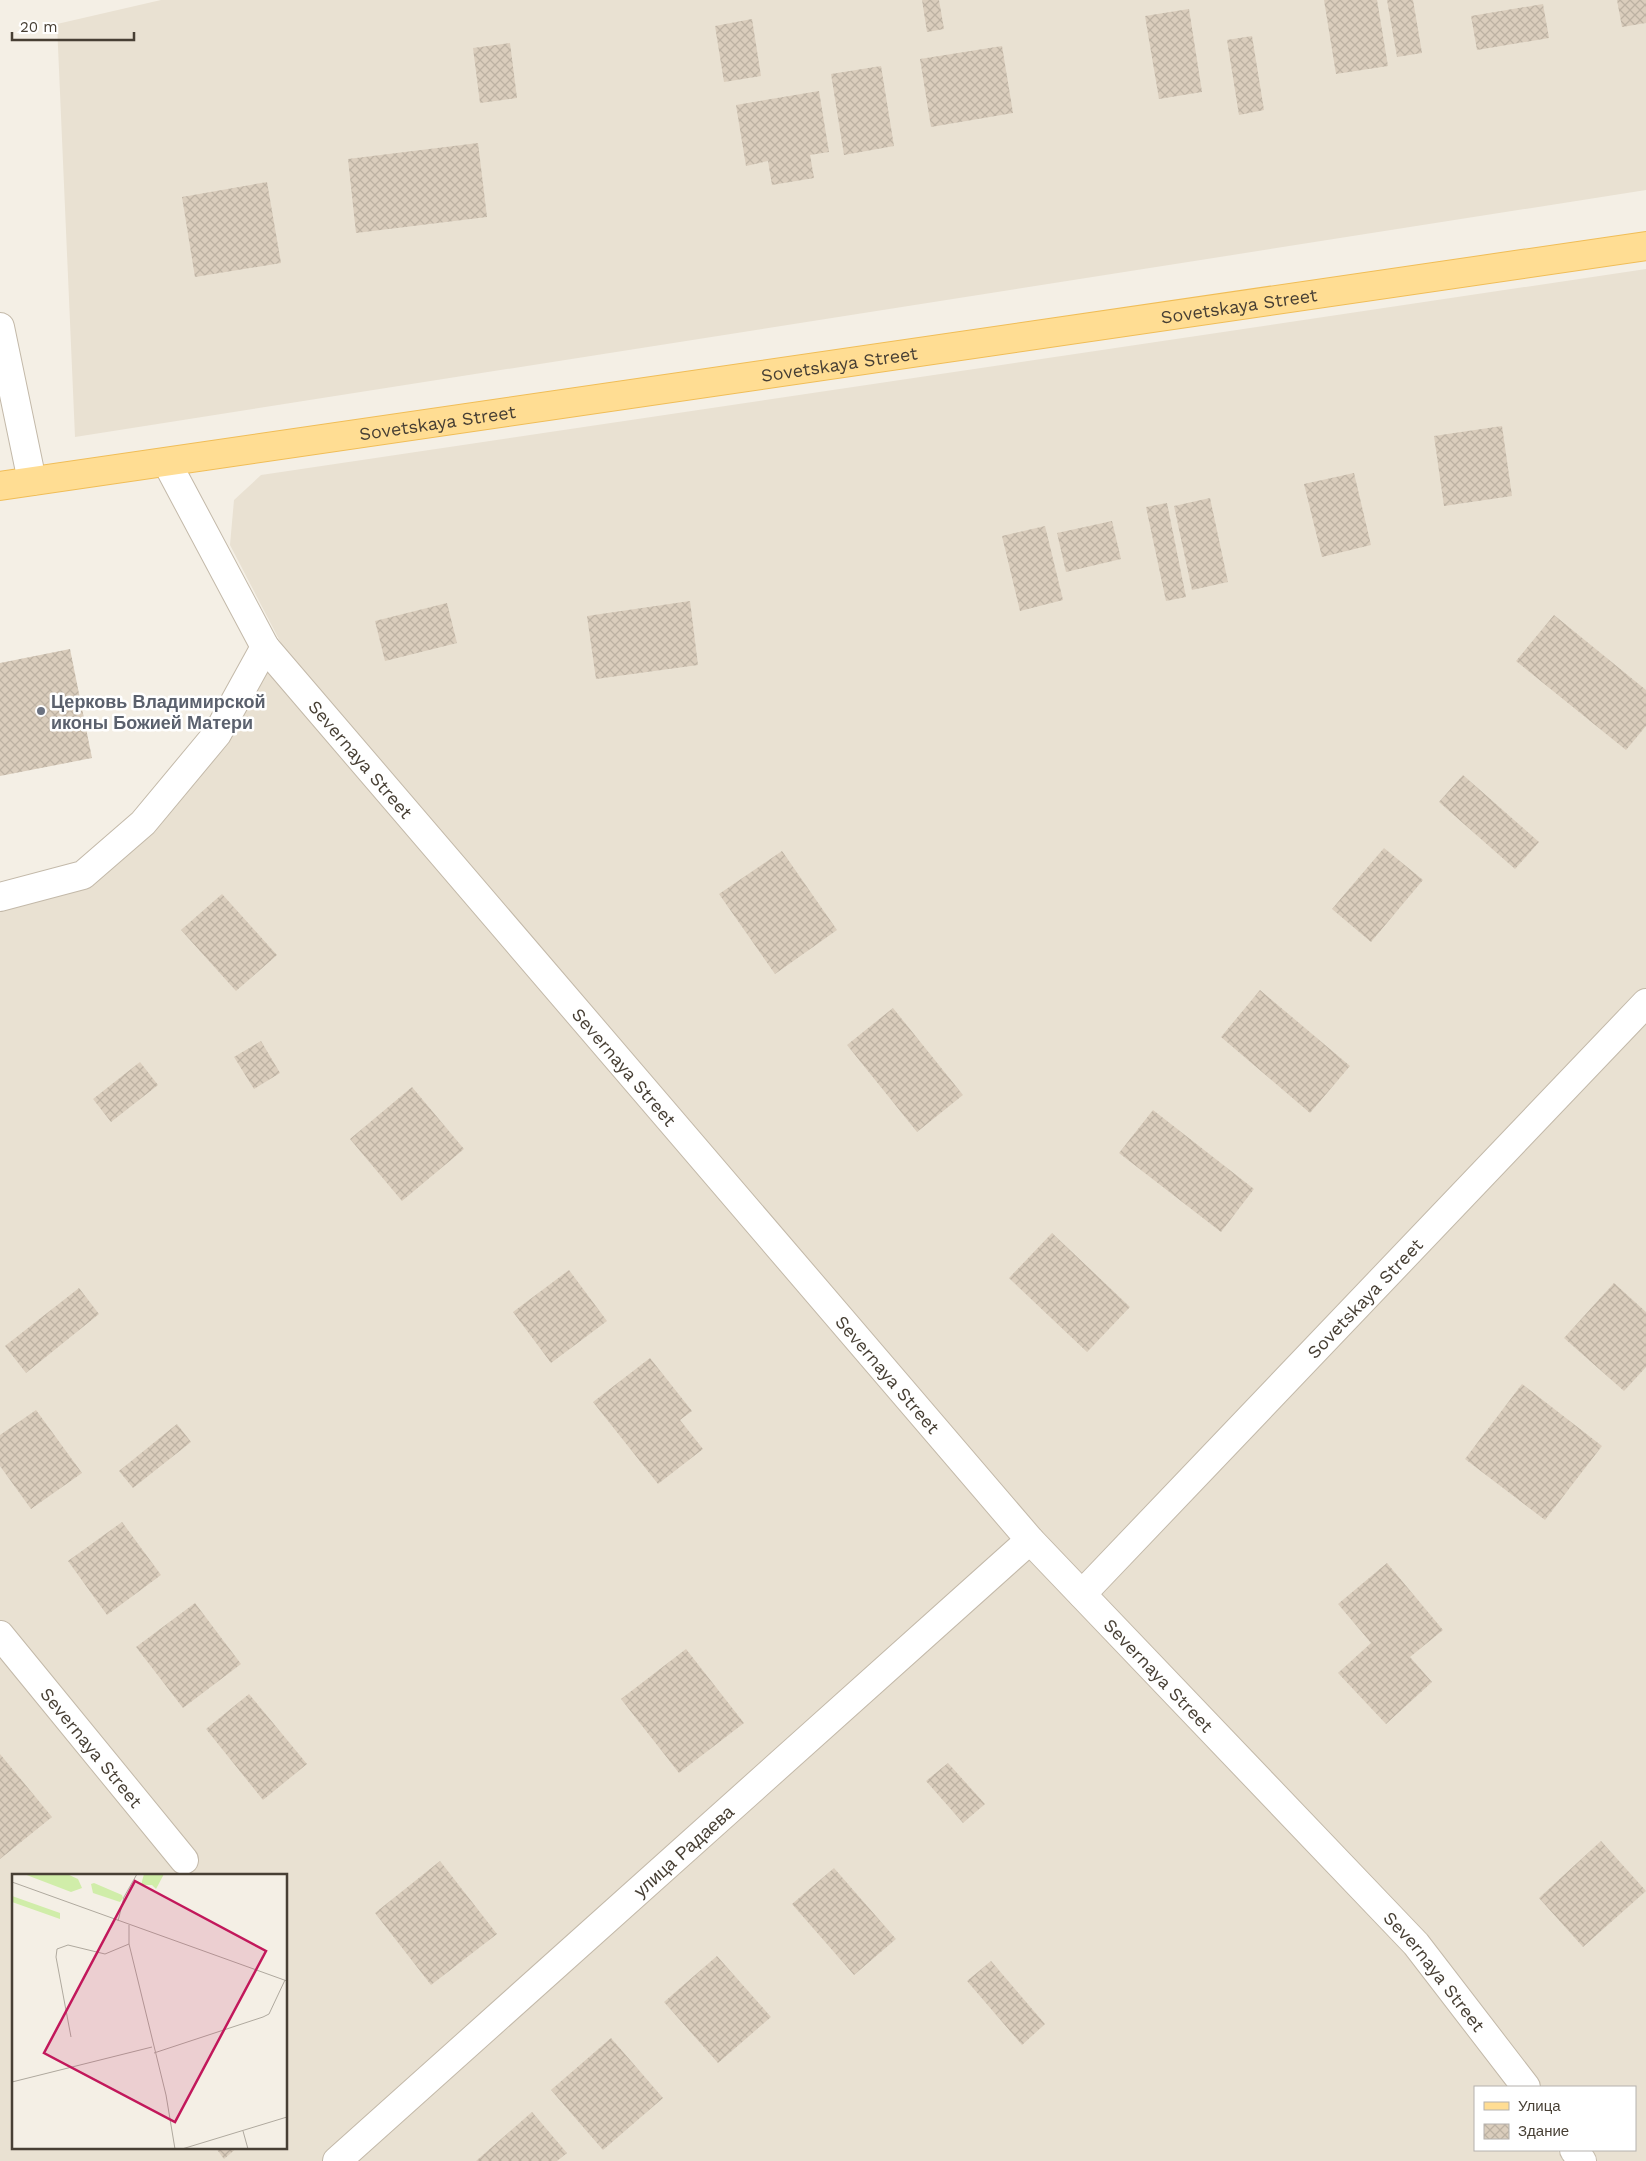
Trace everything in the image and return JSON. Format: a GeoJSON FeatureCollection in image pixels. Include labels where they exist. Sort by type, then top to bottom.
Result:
{"type":"FeatureCollection","features":[{"type":"Feature","properties":{"kind":"main road","name":"Sovetskaya Street"},"geometry":{"type":"LineString","coordinates":[[0,486],[1646,246]]}},
{"type":"Feature","properties":{"kind":"street"},"geometry":{"type":"LineString","coordinates":[[0,327],[32,482]]}},
{"type":"Feature","properties":{"kind":"street","name":"Severnaya Street"},"geometry":{"type":"LineString","coordinates":[[167,463],[265,647],[1030,1540],[1416,1944],[1525,2086]]}},
{"type":"Feature","properties":{"kind":"street"},"geometry":{"type":"LineString","coordinates":[[0,897],[84,874],[143,823],[217,734],[265,647]]}},
{"type":"Feature","properties":{"kind":"street","name":"Sovetskaya Street"},"geometry":{"type":"LineString","coordinates":[[1082,1594],[1646,1003]]}},
{"type":"Feature","properties":{"kind":"street","name":"улица Радаева"},"geometry":{"type":"LineString","coordinates":[[337,2161],[1030,1540]]}},
{"type":"Feature","properties":{"kind":"street","name":"Severnaya Street"},"geometry":{"type":"LineString","coordinates":[[0,1634],[184,1860]]}},
{"type":"Feature","properties":{"kind":"shaded area"},"geometry":{"type":"Polygon","coordinates":[[[161,0],[1646,0],[1646,190],[75,437],[57,24],[161,0]]]}},
{"type":"Feature","properties":{"kind":"shaded area"},"geometry":{"type":"Polygon","coordinates":[[[1646,269],[1646,2161],[1596,2161],[1588,2151],[1636,2151],[1636,2086],[1538,2086],[1028,1525],[285,651],[230,545],[234,500],[261,475],[1646,269]]]}},
{"type":"Feature","properties":{"kind":"shaded area"},"geometry":{"type":"Polygon","coordinates":[[[268,664],[1411,1951],[1510,2086],[1474,2086],[1474,2151],[1558,2151],[1565,2161],[0,2161],[0,908],[88,885],[268,664]]]}},
{"type":"Feature","properties":{"kind":"building"},"geometry":{"type":"Polygon","coordinates":[[[922,0],[939,0],[944,29],[927,32],[922,0]]]}},
{"type":"Feature","properties":{"kind":"building"},"geometry":{"type":"Polygon","coordinates":[[[1324,0],[1377,0],[1388,66],[1336,74],[1324,0]]]}},
{"type":"Feature","properties":{"kind":"building"},"geometry":{"type":"Polygon","coordinates":[[[1387,0],[1413,0],[1422,53],[1397,57],[1387,0]]]}},
{"type":"Feature","properties":{"kind":"building"},"geometry":{"type":"Polygon","coordinates":[[[1617,0],[1646,0],[1646,23],[1622,27],[1617,0]]]}},
{"type":"Feature","properties":{"kind":"building"},"geometry":{"type":"Polygon","coordinates":[[[1543,4],[1549,38],[1477,50],[1471,16],[1543,4]]]}},
{"type":"Feature","properties":{"kind":"building"},"geometry":{"type":"Polygon","coordinates":[[[1189,9],[1202,92],[1159,99],[1145,16],[1189,9]]]}},
{"type":"Feature","properties":{"kind":"building"},"geometry":{"type":"Polygon","coordinates":[[[752,19],[761,76],[724,82],[715,26],[752,19]]]}},
{"type":"Feature","properties":{"kind":"building"},"geometry":{"type":"Polygon","coordinates":[[[1252,36],[1264,110],[1239,115],[1227,40],[1252,36]]]}},
{"type":"Feature","properties":{"kind":"building"},"geometry":{"type":"Polygon","coordinates":[[[510,43],[517,98],[480,103],[473,48],[510,43]]]}},
{"type":"Feature","properties":{"kind":"building"},"geometry":{"type":"Polygon","coordinates":[[[1002,46],[1013,113],[931,127],[920,59],[1002,46]]]}},
{"type":"Feature","properties":{"kind":"building"},"geometry":{"type":"Polygon","coordinates":[[[881,66],[894,146],[844,155],[831,74],[881,66]]]}},
{"type":"Feature","properties":{"kind":"building"},"geometry":{"type":"Polygon","coordinates":[[[819,91],[829,152],[810,155],[814,178],[772,185],[768,161],[746,166],[736,105],[819,91]]]}},
{"type":"Feature","properties":{"kind":"building"},"geometry":{"type":"Polygon","coordinates":[[[478,143],[487,217],[356,233],[348,159],[478,143]]]}},
{"type":"Feature","properties":{"kind":"building"},"geometry":{"type":"Polygon","coordinates":[[[267,182],[281,263],[195,277],[182,197],[267,182]]]}},
{"type":"Feature","properties":{"kind":"building"},"geometry":{"type":"Polygon","coordinates":[[[1502,426],[1512,496],[1444,506],[1434,436],[1502,426]]]}},
{"type":"Feature","properties":{"kind":"building"},"geometry":{"type":"Polygon","coordinates":[[[1354,473],[1371,545],[1322,557],[1304,484],[1354,473]]]}},
{"type":"Feature","properties":{"kind":"building"},"geometry":{"type":"Polygon","coordinates":[[[1210,498],[1228,582],[1192,590],[1174,506],[1210,498]]]}},
{"type":"Feature","properties":{"kind":"building"},"geometry":{"type":"Polygon","coordinates":[[[1167,503],[1186,597],[1166,601],[1146,507],[1167,503]]]}},
{"type":"Feature","properties":{"kind":"building"},"geometry":{"type":"Polygon","coordinates":[[[1112,521],[1121,559],[1066,572],[1057,533],[1112,521]]]}},
{"type":"Feature","properties":{"kind":"building"},"geometry":{"type":"Polygon","coordinates":[[[1045,526],[1063,600],[1020,611],[1002,536],[1045,526]]]}},
{"type":"Feature","properties":{"kind":"building"},"geometry":{"type":"Polygon","coordinates":[[[690,601],[698,665],[596,679],[587,616],[690,601]]]}},
{"type":"Feature","properties":{"kind":"building"},"geometry":{"type":"Polygon","coordinates":[[[447,603],[457,643],[385,661],[375,621],[447,603]]]}},
{"type":"Feature","properties":{"kind":"building"},"geometry":{"type":"Polygon","coordinates":[[[1554,615],[1646,690],[1646,726],[1626,750],[1516,661],[1554,615]]]}},
{"type":"Feature","properties":{"kind":"building","name":"Церковь Владимирской иконы Божией Матери"},"geometry":{"type":"Polygon","coordinates":[[[70,649],[92,758],[0,776],[0,663],[70,649]]]}},
{"type":"Feature","properties":{"kind":"building"},"geometry":{"type":"Polygon","coordinates":[[[1463,775],[1539,842],[1515,869],[1439,802],[1463,775]]]}},
{"type":"Feature","properties":{"kind":"building"},"geometry":{"type":"Polygon","coordinates":[[[1384,848],[1423,880],[1371,942],[1332,909],[1384,848]]]}},
{"type":"Feature","properties":{"kind":"building"},"geometry":{"type":"Polygon","coordinates":[[[782,851],[837,930],[775,974],[719,894],[782,851]]]}},
{"type":"Feature","properties":{"kind":"building"},"geometry":{"type":"Polygon","coordinates":[[[222,894],[277,955],[236,991],[181,930],[222,894]]]}},
{"type":"Feature","properties":{"kind":"building"},"geometry":{"type":"Polygon","coordinates":[[[1260,990],[1350,1066],[1310,1113],[1221,1037],[1260,990]]]}},
{"type":"Feature","properties":{"kind":"building"},"geometry":{"type":"Polygon","coordinates":[[[893,1008],[963,1095],[917,1132],[847,1045],[893,1008]]]}},
{"type":"Feature","properties":{"kind":"building"},"geometry":{"type":"Polygon","coordinates":[[[261,1041],[280,1073],[254,1089],[234,1057],[261,1041]]]}},
{"type":"Feature","properties":{"kind":"building"},"geometry":{"type":"Polygon","coordinates":[[[140,1062],[158,1085],[111,1122],[93,1099],[140,1062]]]}},
{"type":"Feature","properties":{"kind":"building"},"geometry":{"type":"Polygon","coordinates":[[[412,1087],[464,1149],[402,1201],[350,1139],[412,1087]]]}},
{"type":"Feature","properties":{"kind":"building"},"geometry":{"type":"Polygon","coordinates":[[[1153,1110],[1254,1189],[1221,1232],[1119,1153],[1153,1110]]]}},
{"type":"Feature","properties":{"kind":"building"},"geometry":{"type":"Polygon","coordinates":[[[1052,1233],[1130,1307],[1087,1352],[1009,1278],[1052,1233]]]}},
{"type":"Feature","properties":{"kind":"building"},"geometry":{"type":"Polygon","coordinates":[[[569,1270],[607,1321],[551,1363],[513,1312],[569,1270]]]}},
{"type":"Feature","properties":{"kind":"building"},"geometry":{"type":"Polygon","coordinates":[[[1614,1283],[1646,1312],[1646,1367],[1624,1391],[1564,1338],[1614,1283]]]}},
{"type":"Feature","properties":{"kind":"building"},"geometry":{"type":"Polygon","coordinates":[[[79,1288],[99,1314],[26,1373],[5,1346],[79,1288]]]}},
{"type":"Feature","properties":{"kind":"building"},"geometry":{"type":"Polygon","coordinates":[[[650,1358],[692,1411],[680,1420],[703,1449],[658,1484],[593,1402],[650,1358]]]}},
{"type":"Feature","properties":{"kind":"building"},"geometry":{"type":"Polygon","coordinates":[[[1522,1384],[1602,1446],[1545,1520],[1465,1459],[1522,1384]]]}},
{"type":"Feature","properties":{"kind":"building"},"geometry":{"type":"Polygon","coordinates":[[[36,1410],[82,1473],[31,1509],[0,1466],[0,1435],[36,1410]]]}},
{"type":"Feature","properties":{"kind":"building"},"geometry":{"type":"Polygon","coordinates":[[[177,1424],[191,1442],[133,1488],[119,1471],[177,1424]]]}},
{"type":"Feature","properties":{"kind":"building"},"geometry":{"type":"Polygon","coordinates":[[[122,1522],[161,1575],[107,1615],[68,1561],[122,1522]]]}},
{"type":"Feature","properties":{"kind":"building"},"geometry":{"type":"Polygon","coordinates":[[[1387,1563],[1443,1630],[1410,1657],[1432,1682],[1386,1724],[1338,1673],[1371,1643],[1338,1604],[1387,1563]]]}},
{"type":"Feature","properties":{"kind":"building"},"geometry":{"type":"Polygon","coordinates":[[[195,1603],[241,1664],[183,1708],[136,1647],[195,1603]]]}},
{"type":"Feature","properties":{"kind":"building"},"geometry":{"type":"Polygon","coordinates":[[[686,1649],[744,1723],[679,1773],[621,1699],[686,1649]]]}},
{"type":"Feature","properties":{"kind":"building"},"geometry":{"type":"Polygon","coordinates":[[[249,1694],[307,1764],[263,1800],[206,1729],[249,1694]]]}},
{"type":"Feature","properties":{"kind":"building"},"geometry":{"type":"Polygon","coordinates":[[[0,1754],[52,1817],[0,1859],[0,1754]]]}},
{"type":"Feature","properties":{"kind":"building"},"geometry":{"type":"Polygon","coordinates":[[[948,1763],[985,1804],[963,1823],[926,1781],[948,1763]]]}},
{"type":"Feature","properties":{"kind":"building"},"geometry":{"type":"Polygon","coordinates":[[[1601,1841],[1646,1891],[1583,1947],[1539,1898],[1601,1841]]]}},
{"type":"Feature","properties":{"kind":"building"},"geometry":{"type":"Polygon","coordinates":[[[440,1861],[497,1934],[431,1985],[375,1913],[440,1861]]]}},
{"type":"Feature","properties":{"kind":"building"},"geometry":{"type":"Polygon","coordinates":[[[834,1868],[896,1939],[854,1975],[792,1904],[834,1868]]]}},
{"type":"Feature","properties":{"kind":"building"},"geometry":{"type":"Polygon","coordinates":[[[717,1956],[771,2017],[718,2063],[664,2002],[717,1956]]]}},
{"type":"Feature","properties":{"kind":"building"},"geometry":{"type":"Polygon","coordinates":[[[991,1961],[1045,2024],[1022,2045],[967,1981],[991,1961]]]}},
{"type":"Feature","properties":{"kind":"building"},"geometry":{"type":"Polygon","coordinates":[[[611,2038],[663,2098],[603,2150],[551,2090],[611,2038]]]}},
{"type":"Feature","properties":{"kind":"building"},"geometry":{"type":"Polygon","coordinates":[[[532,2112],[567,2153],[557,2161],[476,2161],[532,2112]]]}},
{"type":"Feature","properties":{"kind":"building"},"geometry":{"type":"Polygon","coordinates":[[[216,2148],[237,2148],[224,2159],[216,2148]]]}},
{"type":"Feature","properties":{"kind":"place","name":"Церковь Владимирской иконы Божией Матери"},"geometry":{"type":"Point","coordinates":[41,711]}}]}
